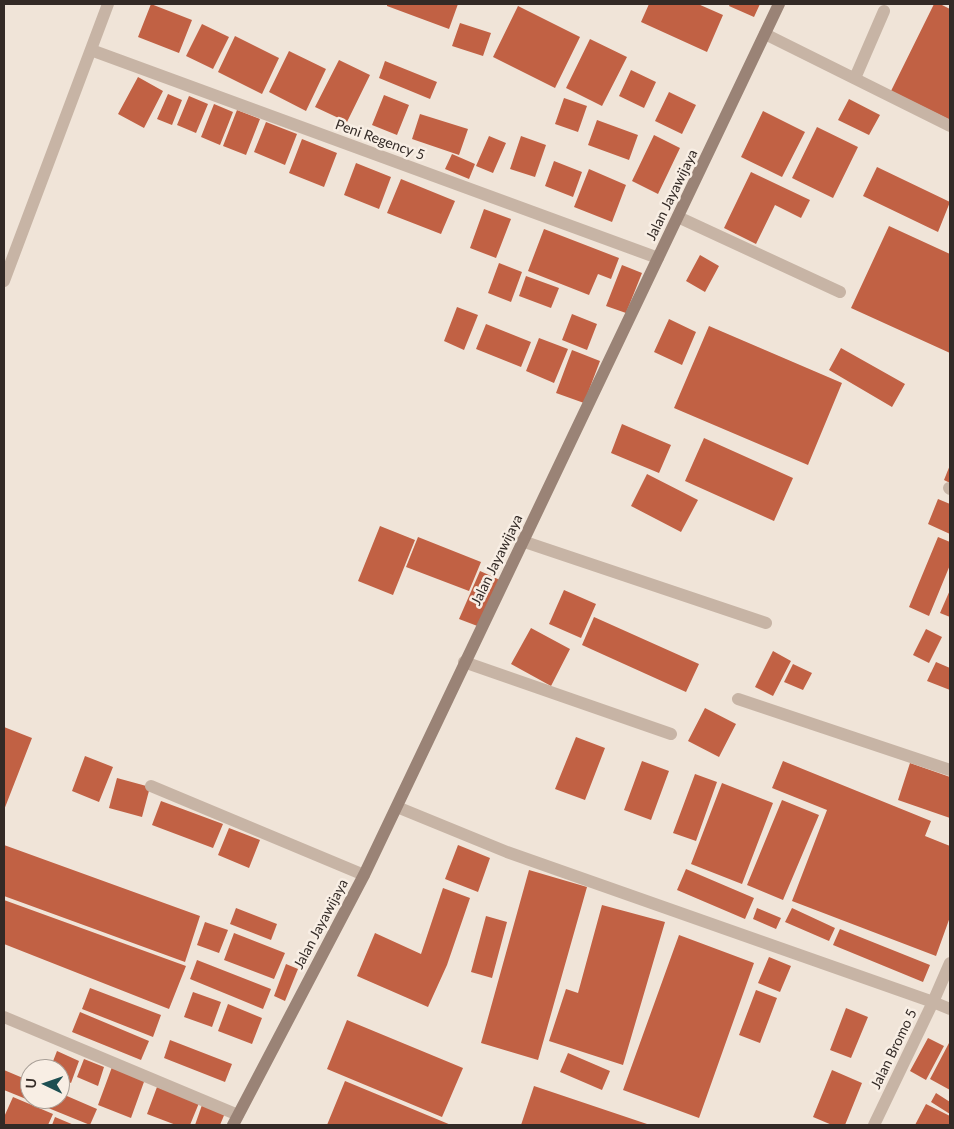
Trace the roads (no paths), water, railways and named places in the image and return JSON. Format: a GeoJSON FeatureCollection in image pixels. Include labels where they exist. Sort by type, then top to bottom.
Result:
{"type":"FeatureCollection","features":[{"type":"Feature","properties":{"kind":"main road","name":"Jalan Jayawijaya"},"geometry":{"type":"LineString","coordinates":[[236,1120],[364,875],[779,4]]}},
{"type":"Feature","properties":{"kind":"street"},"geometry":{"type":"LineString","coordinates":[[4,281],[108,4]]}},
{"type":"Feature","properties":{"kind":"street"},"geometry":{"type":"LineString","coordinates":[[855,78],[884,11]]}},
{"type":"Feature","properties":{"kind":"street"},"geometry":{"type":"LineString","coordinates":[[765,34],[950,126]]}},
{"type":"Feature","properties":{"kind":"street","name":"Peni Regency 5"},"geometry":{"type":"LineString","coordinates":[[91,50],[658,258]]}},
{"type":"Feature","properties":{"kind":"street"},"geometry":{"type":"LineString","coordinates":[[678,217],[840,292]]}},
{"type":"Feature","properties":{"kind":"street"},"geometry":{"type":"LineString","coordinates":[[522,542],[766,623]]}},
{"type":"Feature","properties":{"kind":"street"},"geometry":{"type":"LineString","coordinates":[[464,662],[671,734]]}},
{"type":"Feature","properties":{"kind":"street"},"geometry":{"type":"LineString","coordinates":[[738,700],[950,770]]}},
{"type":"Feature","properties":{"kind":"street"},"geometry":{"type":"LineString","coordinates":[[151,786],[364,875]]}},
{"type":"Feature","properties":{"kind":"street"},"geometry":{"type":"LineString","coordinates":[[397,807],[507,852],[933,1002],[950,963]]}},
{"type":"Feature","properties":{"kind":"street","name":"Jalan Bromo 5"},"geometry":{"type":"LineString","coordinates":[[874,1125],[933,1002],[950,1009]]}},
{"type":"Feature","properties":{"kind":"street"},"geometry":{"type":"LineString","coordinates":[[4,1017],[236,1120]]}}]}
